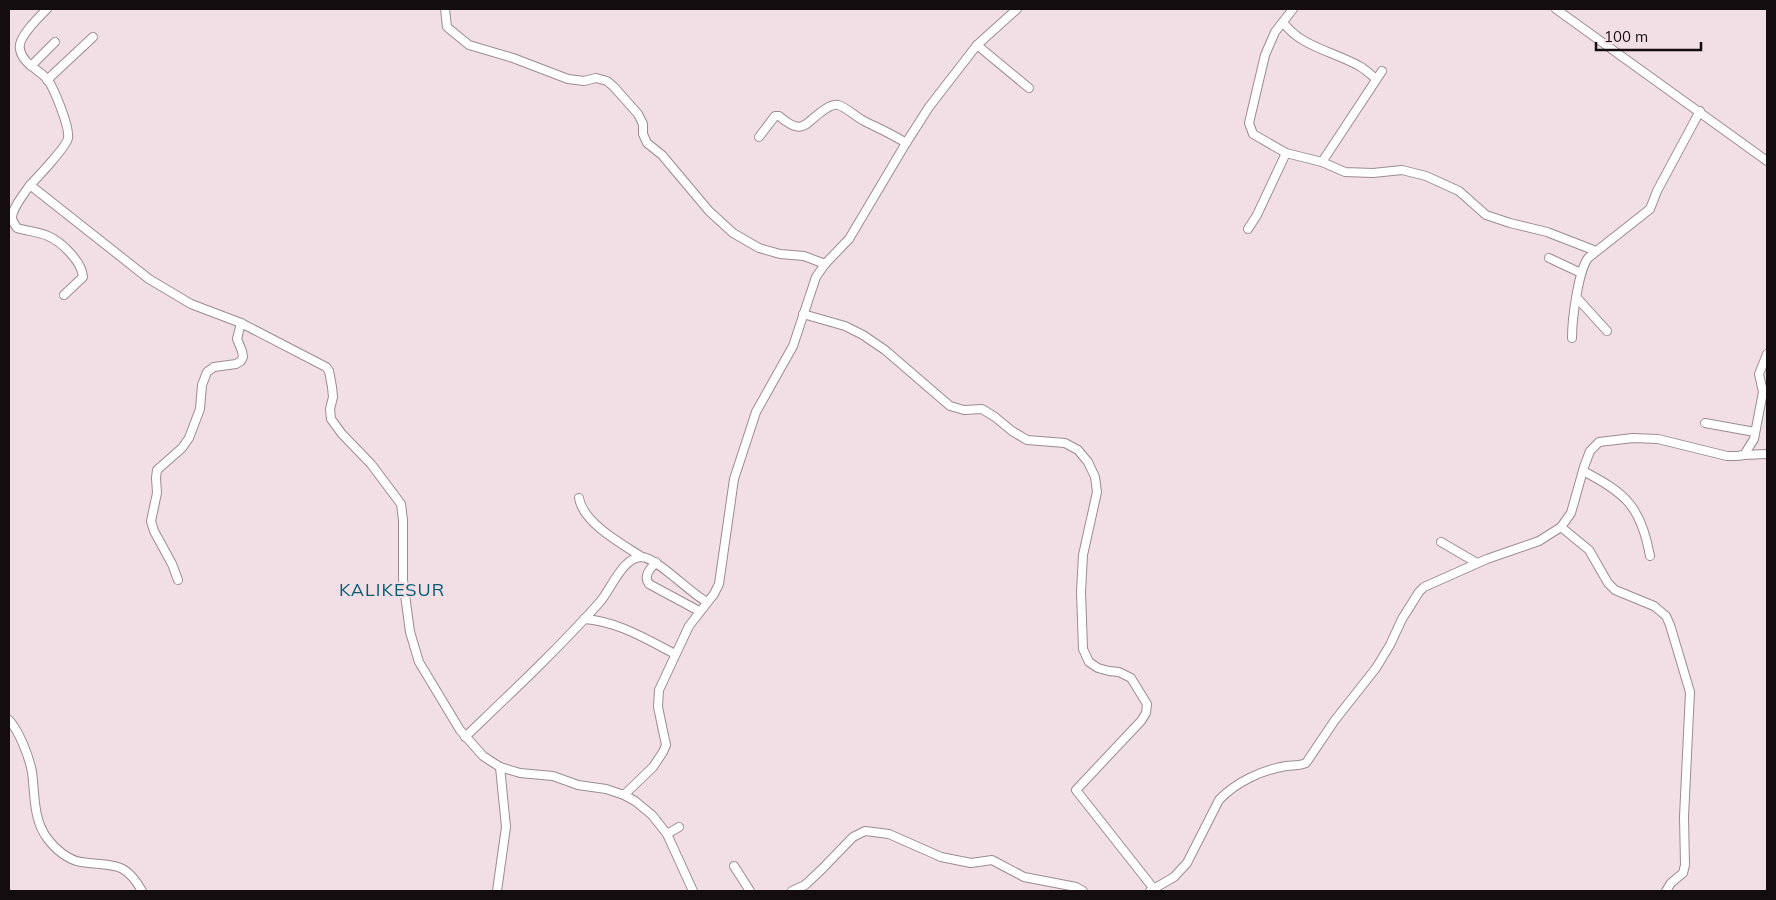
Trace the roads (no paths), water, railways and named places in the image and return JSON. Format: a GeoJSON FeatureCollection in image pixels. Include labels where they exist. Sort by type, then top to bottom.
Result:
{"type":"FeatureCollection","features":[{"type":"Feature","properties":{"kind":"street"},"geometry":{"type":"LineString","coordinates":[[47,9],[20,43],[20,50],[31,66],[48,80],[63,116],[68,139],[62,149],[30,185],[17,206],[12,216],[12,221],[17,228],[56,240],[80,265],[83,277],[64,295]]}},
{"type":"Feature","properties":{"kind":"street"},"geometry":{"type":"LineString","coordinates":[[444,9],[447,28],[469,45],[513,58],[576,82],[596,78],[607,81],[614,86],[638,114],[643,124],[643,134],[647,143],[662,155],[709,211],[733,233],[759,248],[780,254],[804,256],[825,264]]}},
{"type":"Feature","properties":{"kind":"street"},"geometry":{"type":"LineString","coordinates":[[624,795],[659,759],[666,745],[658,714],[659,690],[689,626],[717,590],[721,579],[734,478],[745,443],[756,412],[793,346],[816,277],[825,264],[850,239],[928,107],[977,45],[1017,9]]}},
{"type":"Feature","properties":{"kind":"street"},"geometry":{"type":"LineString","coordinates":[[1293,9],[1275,32],[1265,55],[1249,123],[1254,134],[1286,153],[1322,162],[1345,172],[1373,173],[1402,170],[1426,176],[1459,191],[1486,215],[1547,232],[1596,251]]}},
{"type":"Feature","properties":{"kind":"street"},"geometry":{"type":"LineString","coordinates":[[1556,9],[1767,161]]}},
{"type":"Feature","properties":{"kind":"street"},"geometry":{"type":"LineString","coordinates":[[1283,22],[1289,31],[1316,47],[1361,67],[1376,79]]}},
{"type":"Feature","properties":{"kind":"street"},"geometry":{"type":"LineString","coordinates":[[48,80],[93,37]]}},
{"type":"Feature","properties":{"kind":"street"},"geometry":{"type":"LineString","coordinates":[[31,66],[55,42]]}},
{"type":"Feature","properties":{"kind":"street"},"geometry":{"type":"LineString","coordinates":[[977,45],[1029,88]]}},
{"type":"Feature","properties":{"kind":"street"},"geometry":{"type":"LineString","coordinates":[[1322,162],[1382,71]]}},
{"type":"Feature","properties":{"kind":"street"},"geometry":{"type":"LineString","coordinates":[[759,138],[775,116],[779,116],[796,128],[802,127],[833,105],[839,105],[864,121],[906,143]]}},
{"type":"Feature","properties":{"kind":"street"},"geometry":{"type":"LineString","coordinates":[[1572,338],[1583,264],[1596,251],[1650,209],[1656,191],[1700,112]]}},
{"type":"Feature","properties":{"kind":"street"},"geometry":{"type":"LineString","coordinates":[[1248,229],[1257,215],[1286,153]]}},
{"type":"Feature","properties":{"kind":"street"},"geometry":{"type":"LineString","coordinates":[[30,185],[149,279],[192,304],[241,323],[326,367],[329,371],[333,396],[330,409],[331,419],[342,434],[372,464],[401,504],[403,520],[403,580],[410,632],[419,662],[465,737],[483,756],[500,767],[520,773],[554,776],[578,785],[606,789],[635,801],[652,816],[667,834],[693,891]]}},
{"type":"Feature","properties":{"kind":"street"},"geometry":{"type":"LineString","coordinates":[[1549,258],[1581,273]]}},
{"type":"Feature","properties":{"kind":"street"},"geometry":{"type":"LineString","coordinates":[[1577,298],[1607,332]]}},
{"type":"Feature","properties":{"kind":"street"},"geometry":{"type":"LineString","coordinates":[[803,314],[845,326],[863,336],[885,350],[950,406],[964,410],[982,409],[1027,440],[1065,443],[1078,450],[1088,462],[1095,476],[1097,492],[1083,554],[1081,592],[1083,649],[1090,662],[1098,668],[1109,672],[1119,672],[1131,678],[1147,704],[1146,713],[1141,721],[1076,790],[1152,890],[1174,877],[1187,864],[1219,800],[1227,792],[1268,770],[1306,763],[1335,720],[1376,668],[1390,646],[1402,619],[1424,587],[1501,553],[1539,541],[1561,527],[1571,513],[1587,458],[1594,447],[1604,441],[1616,439],[1658,439],[1727,456],[1767,454]]}},
{"type":"Feature","properties":{"kind":"street"},"geometry":{"type":"LineString","coordinates":[[178,580],[172,564],[154,532],[151,521],[157,493],[157,470],[182,448],[189,438],[196,424],[200,409],[202,385],[207,372],[214,367],[236,364],[241,361],[243,357],[242,351],[237,339],[241,323]]}},
{"type":"Feature","properties":{"kind":"street"},"geometry":{"type":"LineString","coordinates":[[1744,455],[1754,439],[1763,392],[1759,374],[1767,354]]}},
{"type":"Feature","properties":{"kind":"street"},"geometry":{"type":"LineString","coordinates":[[1705,423],[1755,432]]}},
{"type":"Feature","properties":{"kind":"street"},"geometry":{"type":"LineString","coordinates":[[1583,471],[1608,484],[1623,495],[1632,506],[1645,532],[1650,556]]}},
{"type":"Feature","properties":{"kind":"street"},"geometry":{"type":"LineString","coordinates":[[579,498],[580,507],[588,517],[613,538],[642,557],[656,562],[698,597],[707,602]]}},
{"type":"Feature","properties":{"kind":"street"},"geometry":{"type":"LineString","coordinates":[[1561,527],[1589,550],[1608,583],[1615,590],[1654,606],[1666,616],[1690,692],[1684,817],[1685,864],[1683,873],[1671,883],[1666,891]]}},
{"type":"Feature","properties":{"kind":"street"},"geometry":{"type":"LineString","coordinates":[[1441,542],[1477,563]]}},
{"type":"Feature","properties":{"kind":"street"},"geometry":{"type":"LineString","coordinates":[[465,737],[530,675],[601,601],[626,564],[642,557]]}},
{"type":"Feature","properties":{"kind":"street"},"geometry":{"type":"LineString","coordinates":[[656,562],[646,575],[646,580],[649,584],[699,612]]}},
{"type":"Feature","properties":{"kind":"street"},"geometry":{"type":"LineString","coordinates":[[584,619],[598,620],[631,631],[675,654]]}},
{"type":"Feature","properties":{"kind":"street"},"geometry":{"type":"LineString","coordinates":[[9,720],[16,729],[32,770],[34,809],[46,837],[59,851],[73,860],[110,864],[122,868],[132,875],[142,891]]}},
{"type":"Feature","properties":{"kind":"street"},"geometry":{"type":"LineString","coordinates":[[498,891],[506,827],[500,767]]}},
{"type":"Feature","properties":{"kind":"street"},"geometry":{"type":"LineString","coordinates":[[667,834],[678,827]]}},
{"type":"Feature","properties":{"kind":"street"},"geometry":{"type":"LineString","coordinates":[[792,891],[805,884],[853,837],[864,831],[890,834],[942,858],[971,863],[992,860],[1024,877],[1083,891]]}},
{"type":"Feature","properties":{"kind":"street"},"geometry":{"type":"LineString","coordinates":[[734,866],[750,891]]}},
{"type":"Feature","properties":{"kind":"district","name":"KALIKESUR"},"geometry":{"type":"Point","coordinates":[392,589]}}]}
